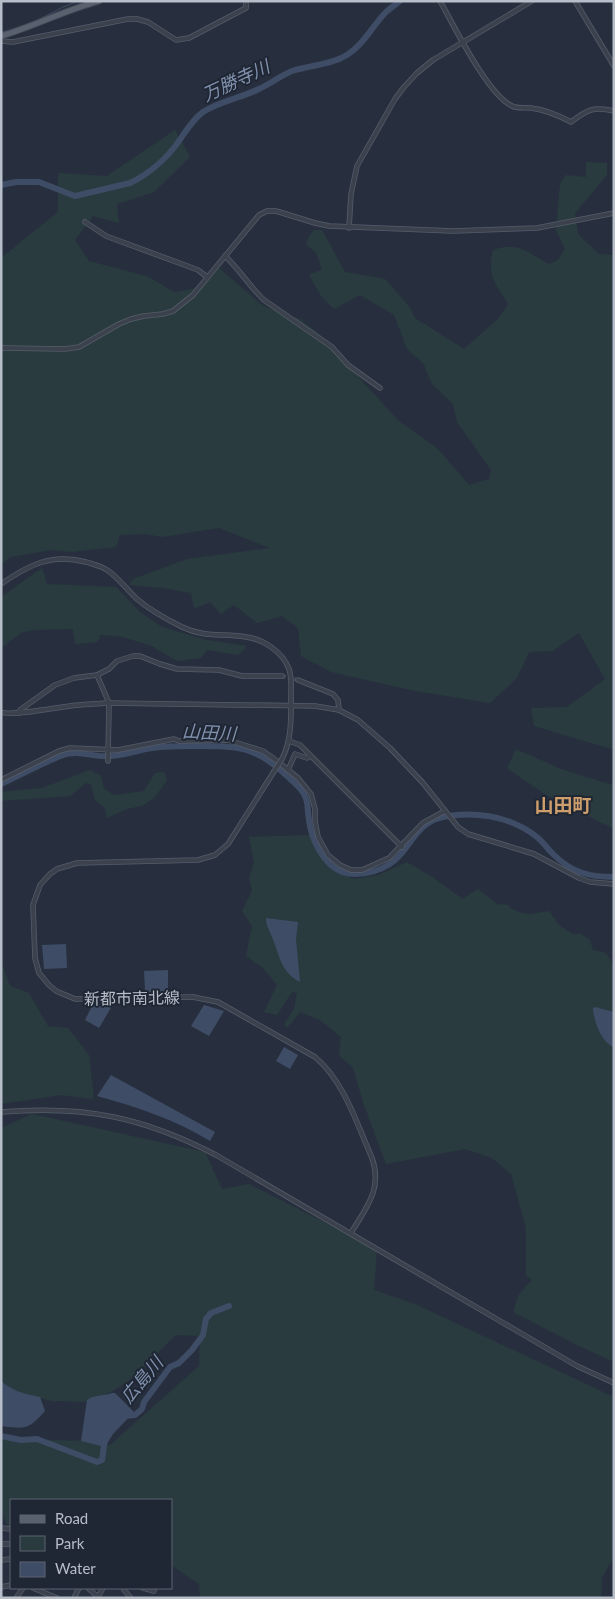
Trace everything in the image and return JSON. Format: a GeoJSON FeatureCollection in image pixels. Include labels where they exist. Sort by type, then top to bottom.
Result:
{"type":"FeatureCollection","features":[{"type":"Feature","properties":{"kind":"main road"},"geometry":{"type":"LineString","coordinates":[[1,36],[77,7],[99,1]]}},
{"type":"Feature","properties":{"kind":"street"},"geometry":{"type":"LineString","coordinates":[[1,41],[13,42],[105,23],[137,19],[161,29],[171,38],[180,40],[189,38],[246,8],[246,1]]}},
{"type":"Feature","properties":{"kind":"street"},"geometry":{"type":"LineString","coordinates":[[440,1],[487,80],[498,95],[513,107],[549,112],[571,122],[592,109],[603,108],[614,111]]}},
{"type":"Feature","properties":{"kind":"street"},"geometry":{"type":"LineString","coordinates":[[350,228],[351,194],[358,166],[395,100],[417,74],[433,60],[532,1]]}},
{"type":"Feature","properties":{"kind":"street"},"geometry":{"type":"LineString","coordinates":[[575,1],[614,66]]}},
{"type":"Feature","properties":{"kind":"street"},"geometry":{"type":"LineString","coordinates":[[1,348],[65,349],[79,347],[131,319],[163,314],[173,310],[193,294],[259,215],[268,211],[276,211],[314,224],[350,228],[453,231],[537,228],[614,213]]}},
{"type":"Feature","properties":{"kind":"street"},"geometry":{"type":"LineString","coordinates":[[85,222],[106,236],[198,270],[207,277]]}},
{"type":"Feature","properties":{"kind":"street"},"geometry":{"type":"LineString","coordinates":[[225,256],[264,300],[332,347],[348,366],[380,388]]}},
{"type":"Feature","properties":{"kind":"street","name":"新都市南北線"},"geometry":{"type":"LineString","coordinates":[[1,584],[24,569],[40,562],[55,559],[73,559],[107,570],[151,610],[189,630],[224,636],[245,636],[272,647],[283,658],[289,670],[291,706],[289,741],[282,759],[228,844],[214,855],[198,860],[77,863],[57,869],[50,874],[37,891],[33,905],[34,958],[39,973],[56,991],[65,996],[84,999],[205,998],[230,1008],[324,1064],[338,1084],[372,1158],[375,1170],[376,1182],[372,1196],[351,1233]]}},
{"type":"Feature","properties":{"kind":"street"},"geometry":{"type":"LineString","coordinates":[[19,713],[25,706],[55,685],[74,678],[96,675],[109,669],[117,661],[140,656],[177,668],[219,670],[242,676],[282,676]]}},
{"type":"Feature","properties":{"kind":"street"},"geometry":{"type":"LineString","coordinates":[[96,675],[109,703],[108,761]]}},
{"type":"Feature","properties":{"kind":"street"},"geometry":{"type":"LineString","coordinates":[[298,680],[333,694],[338,700],[339,710]]}},
{"type":"Feature","properties":{"kind":"street"},"geometry":{"type":"LineString","coordinates":[[1,712],[5,714],[19,713],[109,703],[327,707],[339,710],[358,720],[390,748],[423,783],[458,827],[468,834],[534,854],[590,882],[614,884]]}},
{"type":"Feature","properties":{"kind":"street"},"geometry":{"type":"LineString","coordinates":[[1,780],[70,748],[118,750],[174,739],[179,741],[228,740],[263,751],[298,778],[310,794],[315,809],[314,821],[318,837],[328,855],[340,865],[351,870],[362,870],[389,858],[402,847],[423,822],[447,813]]}},
{"type":"Feature","properties":{"kind":"street"},"geometry":{"type":"LineString","coordinates":[[289,741],[300,745],[402,847]]}},
{"type":"Feature","properties":{"kind":"street"},"geometry":{"type":"LineString","coordinates":[[288,770],[295,754],[307,758],[310,756]]}},
{"type":"Feature","properties":{"kind":"street"},"geometry":{"type":"LineString","coordinates":[[1,1112],[45,1109],[76,1111],[116,1117],[175,1134],[216,1154],[577,1366],[614,1383]]}},
{"type":"Feature","properties":{"kind":"street"},"geometry":{"type":"LineString","coordinates":[[35,1589],[57,1598]]}},
{"type":"Feature","properties":{"kind":"street"},"geometry":{"type":"LineString","coordinates":[[89,1589],[99,1597]]}},
{"type":"Feature","properties":{"kind":"street"},"geometry":{"type":"LineString","coordinates":[[148,1589],[154,1590]]}},
{"type":"Feature","properties":{"kind":"green space"},"geometry":{"type":"Polygon","coordinates":[[[175,130],[190,157],[154,192],[117,204],[119,223],[93,216],[75,240],[89,261],[149,277],[174,292],[200,286],[219,268],[263,306],[300,319],[333,345],[362,381],[398,420],[439,450],[469,485],[489,479],[491,470],[457,422],[453,404],[432,384],[423,363],[407,349],[394,315],[360,295],[334,309],[321,296],[309,275],[322,269],[316,252],[306,245],[309,236],[314,230],[322,230],[345,272],[385,279],[409,306],[415,318],[464,349],[499,318],[508,304],[493,279],[491,259],[493,250],[510,247],[528,252],[549,264],[558,260],[565,249],[556,230],[560,184],[566,175],[586,177],[586,162],[607,163],[607,175],[575,213],[578,234],[599,254],[614,255],[614,750],[534,726],[531,708],[567,707],[605,679],[579,633],[552,651],[529,652],[517,678],[490,703],[415,691],[331,672],[301,656],[298,628],[282,616],[257,623],[234,605],[221,614],[210,602],[194,609],[191,593],[129,585],[133,579],[187,559],[270,548],[219,528],[162,537],[145,534],[120,535],[116,547],[71,552],[52,550],[10,557],[1,565],[1,258],[58,212],[58,173],[107,176],[175,130]]]}},
{"type":"Feature","properties":{"kind":"green space"},"geometry":{"type":"Polygon","coordinates":[[[42,568],[47,584],[116,587],[140,612],[162,627],[207,640],[247,646],[238,655],[207,650],[201,658],[177,661],[152,646],[119,636],[100,635],[98,642],[75,644],[73,629],[34,630],[21,633],[1,648],[1,597],[42,568]]]}},
{"type":"Feature","properties":{"kind":"green space"},"geometry":{"type":"Polygon","coordinates":[[[516,749],[561,769],[612,785],[614,763],[614,829],[546,795],[507,768],[516,749]]]}},
{"type":"Feature","properties":{"kind":"green space"},"geometry":{"type":"Polygon","coordinates":[[[90,770],[101,776],[104,789],[114,795],[144,791],[155,773],[164,772],[167,780],[155,797],[142,806],[127,809],[107,818],[104,807],[95,800],[91,785],[85,783],[71,796],[1,801],[1,792],[42,788],[90,770]]]}},
{"type":"Feature","properties":{"kind":"green space"},"geometry":{"type":"Polygon","coordinates":[[[309,835],[334,871],[354,879],[378,875],[407,862],[463,899],[478,889],[497,904],[508,905],[522,913],[530,914],[549,911],[559,925],[573,934],[581,934],[590,940],[593,950],[606,953],[614,965],[614,1362],[513,1312],[519,1294],[532,1280],[526,1276],[526,1228],[511,1174],[492,1158],[465,1149],[386,1164],[363,1102],[353,1068],[339,1055],[341,1037],[320,1020],[300,1012],[288,1027],[284,1025],[294,1009],[297,993],[292,992],[277,1015],[264,1012],[277,985],[262,967],[246,956],[252,926],[242,911],[252,891],[249,878],[254,863],[249,837],[309,835]]]}},
{"type":"Feature","properties":{"kind":"green space"},"geometry":{"type":"Polygon","coordinates":[[[1,961],[10,986],[29,993],[48,1026],[68,1028],[89,1055],[94,1099],[61,1095],[1,1104],[1,961]]]}},
{"type":"Feature","properties":{"kind":"green space"},"geometry":{"type":"Polygon","coordinates":[[[32,1114],[205,1152],[222,1189],[249,1184],[377,1249],[374,1290],[415,1304],[614,1397],[614,1556],[602,1578],[601,1598],[200,1598],[199,1584],[172,1566],[172,1499],[10,1499],[9,1528],[1,1512],[1,1439],[91,1441],[110,1445],[199,1366],[200,1336],[176,1335],[126,1383],[93,1402],[52,1401],[15,1392],[1,1392],[1,1128],[32,1114]]]}},
{"type":"Feature","properties":{"kind":"water"},"geometry":{"type":"Polygon","coordinates":[[[266,918],[298,922],[296,939],[300,982],[293,978],[284,968],[266,918]]]}},
{"type":"Feature","properties":{"kind":"water"},"geometry":{"type":"Polygon","coordinates":[[[66,944],[67,968],[44,969],[42,945],[66,944]]]}},
{"type":"Feature","properties":{"kind":"water"},"geometry":{"type":"Polygon","coordinates":[[[168,970],[168,993],[148,993],[145,990],[144,971],[168,970]]]}},
{"type":"Feature","properties":{"kind":"water"},"geometry":{"type":"Polygon","coordinates":[[[204,1005],[224,1011],[209,1036],[191,1026],[204,1005]]]}},
{"type":"Feature","properties":{"kind":"water"},"geometry":{"type":"Polygon","coordinates":[[[92,1006],[112,1006],[99,1028],[85,1020],[92,1006]]]}},
{"type":"Feature","properties":{"kind":"water"},"geometry":{"type":"Polygon","coordinates":[[[595,1007],[614,1012],[614,1048],[605,1041],[599,1032],[593,1011],[595,1007]]]}},
{"type":"Feature","properties":{"kind":"water"},"geometry":{"type":"Polygon","coordinates":[[[284,1047],[298,1055],[290,1069],[276,1061],[284,1047]]]}},
{"type":"Feature","properties":{"kind":"water"},"geometry":{"type":"Polygon","coordinates":[[[111,1075],[215,1132],[210,1141],[183,1126],[155,1114],[97,1096],[111,1075]]]}},
{"type":"Feature","properties":{"kind":"water"},"geometry":{"type":"Polygon","coordinates":[[[1,1381],[19,1392],[40,1397],[45,1411],[26,1427],[1,1426],[1,1381]]]}},
{"type":"Feature","properties":{"kind":"water"},"geometry":{"type":"Polygon","coordinates":[[[115,1393],[134,1412],[113,1434],[105,1447],[81,1441],[87,1400],[92,1397],[115,1393]]]}},
{"type":"Feature","properties":{"kind":"waterway"},"geometry":{"type":"LineString","coordinates":[[34,22],[79,1]]}},
{"type":"Feature","properties":{"kind":"waterway","name":"万勝寺川"},"geometry":{"type":"LineString","coordinates":[[1,185],[16,182],[39,182],[75,196],[130,183],[151,170],[163,159],[192,122],[203,112],[216,105],[259,89],[292,71],[334,61],[347,55],[363,41],[385,13],[400,1]]}},
{"type":"Feature","properties":{"kind":"waterway"},"geometry":{"type":"LineString","coordinates":[[1,32],[7,31]]}},
{"type":"Feature","properties":{"kind":"waterway","name":"山田川"},"geometry":{"type":"LineString","coordinates":[[1,784],[69,753],[105,756],[163,747],[224,746],[245,750],[265,758],[300,789],[307,801],[310,827],[315,843],[329,863],[342,872],[357,874],[381,869],[395,860],[427,824],[443,817],[478,815],[509,822],[528,831],[537,837],[560,860],[573,869],[596,876],[614,877]]}},
{"type":"Feature","properties":{"kind":"waterway","name":"広島川"},"geometry":{"type":"LineString","coordinates":[[124,1416],[135,1415],[142,1409],[144,1402],[170,1367],[179,1363],[203,1335],[206,1319],[211,1313],[229,1306]]}},
{"type":"Feature","properties":{"kind":"waterway","name":"広島川"},"geometry":{"type":"LineString","coordinates":[[1,1436],[21,1440],[37,1439],[97,1462],[102,1460],[105,1438]]}},
{"type":"Feature","properties":{"kind":"tunnel"},"geometry":{"type":"LineString","coordinates":[[282,676],[298,680]]}},
{"type":"Feature","properties":{"kind":"district","name":"山田町"},"geometry":{"type":"Point","coordinates":[563,805]}}]}
